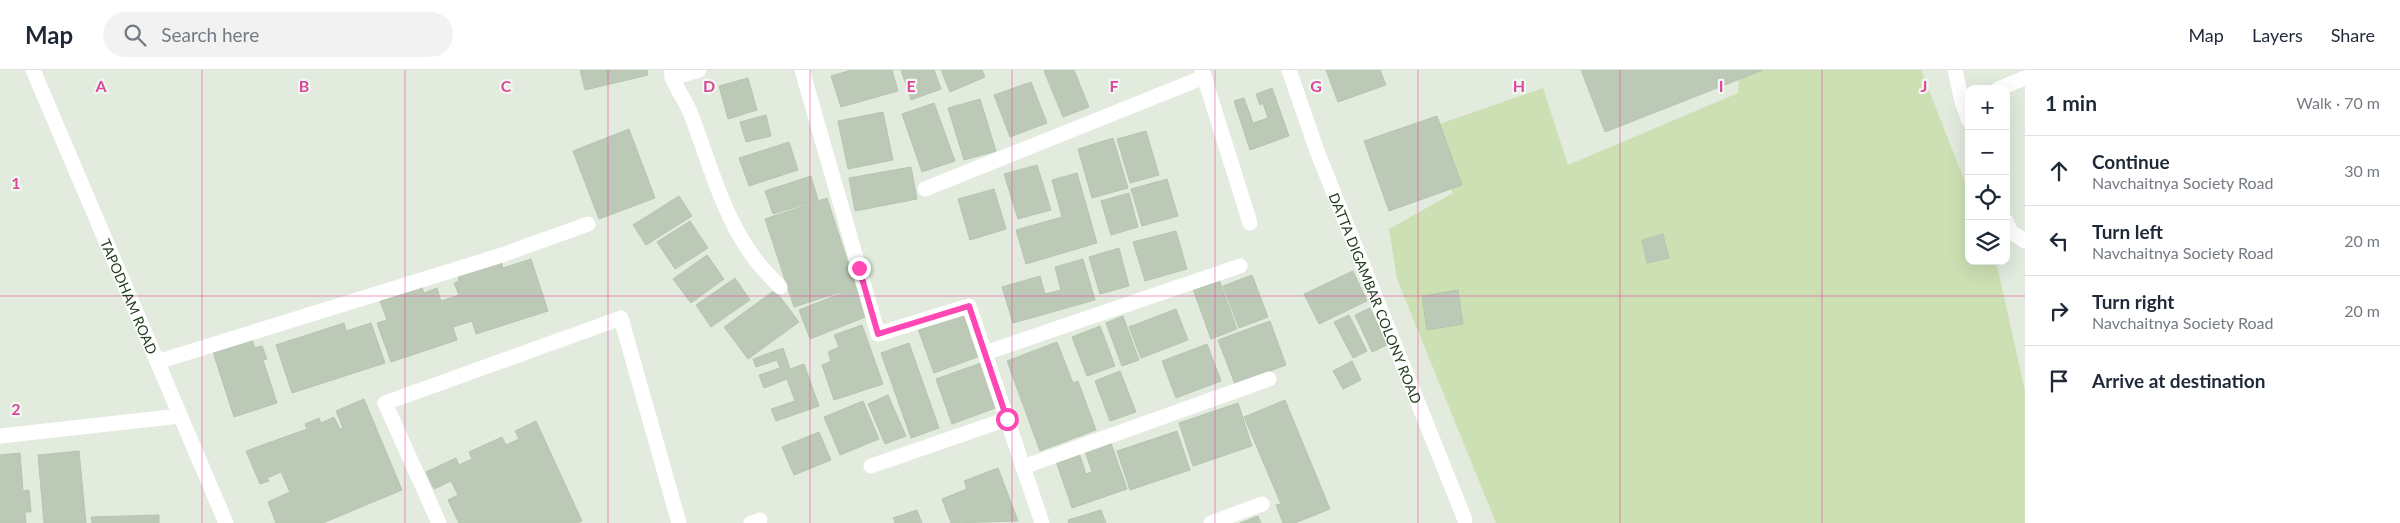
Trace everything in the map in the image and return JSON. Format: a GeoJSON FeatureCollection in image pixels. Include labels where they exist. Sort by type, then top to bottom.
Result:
{"type":"FeatureCollection","features":[{"type":"Feature","properties":{"kind":"street","name":"TAPODHAM ROAD"},"geometry":{"type":"LineString","coordinates":[[33,70],[226,523]]}},
{"type":"Feature","properties":{"kind":"street"},"geometry":{"type":"LineString","coordinates":[[699,70],[672,74],[689,110],[710,173],[740,236],[752,256],[780,287]]}},
{"type":"Feature","properties":{"kind":"street"},"geometry":{"type":"LineString","coordinates":[[802,70],[878,334],[969,306],[1042,523]]}},
{"type":"Feature","properties":{"kind":"street","name":"DATTA DIGAMBAR COLONY ROAD"},"geometry":{"type":"LineString","coordinates":[[1289,70],[1317,150],[1463,522]]}},
{"type":"Feature","properties":{"kind":"street"},"geometry":{"type":"LineString","coordinates":[[1955,70],[1965,101]]}},
{"type":"Feature","properties":{"kind":"street"},"geometry":{"type":"LineString","coordinates":[[925,189],[1203,74],[1250,223]]}},
{"type":"Feature","properties":{"kind":"street"},"geometry":{"type":"LineString","coordinates":[[2008,85],[2025,78]]}},
{"type":"Feature","properties":{"kind":"street"},"geometry":{"type":"LineString","coordinates":[[157,362],[502,255],[588,224]]}},
{"type":"Feature","properties":{"kind":"street"},"geometry":{"type":"LineString","coordinates":[[2010,230],[2025,240]]}},
{"type":"Feature","properties":{"kind":"street"},"geometry":{"type":"LineString","coordinates":[[985,353],[1240,266]]}},
{"type":"Feature","properties":{"kind":"street"},"geometry":{"type":"LineString","coordinates":[[439,523],[385,403],[621,318],[679,523]]}},
{"type":"Feature","properties":{"kind":"street"},"geometry":{"type":"LineString","coordinates":[[1024,467],[1270,379]]}},
{"type":"Feature","properties":{"kind":"street"},"geometry":{"type":"LineString","coordinates":[[0,436],[180,416]]}},
{"type":"Feature","properties":{"kind":"street"},"geometry":{"type":"LineString","coordinates":[[871,466],[1007,419]]}},
{"type":"Feature","properties":{"kind":"street"},"geometry":{"type":"LineString","coordinates":[[1211,523],[1262,504]]}},
{"type":"Feature","properties":{"kind":"green space"},"geometry":{"type":"Polygon","coordinates":[[[1739,70],[1921,70],[1965,182],[1965,265],[1997,265],[2025,391],[2025,523],[1496,523],[1397,279],[1389,229],[1453,193],[1425,129],[1543,88],[1568,165],[1738,93],[1739,70]]]}},
{"type":"Feature","properties":{"kind":"building"},"geometry":{"type":"Polygon","coordinates":[[[580,70],[647,70],[648,75],[585,90],[580,70]]]}},
{"type":"Feature","properties":{"kind":"building"},"geometry":{"type":"Polygon","coordinates":[[[852,70],[892,70],[898,91],[841,107],[831,76],[852,70]]]}},
{"type":"Feature","properties":{"kind":"building"},"geometry":{"type":"Polygon","coordinates":[[[901,70],[934,70],[941,89],[911,100],[901,70]]]}},
{"type":"Feature","properties":{"kind":"building"},"geometry":{"type":"Polygon","coordinates":[[[941,70],[982,70],[985,77],[950,92],[941,70]]]}},
{"type":"Feature","properties":{"kind":"building"},"geometry":{"type":"Polygon","coordinates":[[[1074,70],[1089,107],[1063,117],[1044,71],[1074,70]]]}},
{"type":"Feature","properties":{"kind":"building"},"geometry":{"type":"Polygon","coordinates":[[[1326,70],[1380,70],[1386,85],[1338,102],[1326,70]]]}},
{"type":"Feature","properties":{"kind":"building"},"geometry":{"type":"Polygon","coordinates":[[[1581,70],[1763,70],[1605,132],[1581,70]]]}},
{"type":"Feature","properties":{"kind":"building"},"geometry":{"type":"Polygon","coordinates":[[[748,78],[757,110],[728,119],[719,86],[748,78]]]}},
{"type":"Feature","properties":{"kind":"building"},"geometry":{"type":"Polygon","coordinates":[[[1031,82],[1047,123],[1010,137],[994,95],[1031,82]]]}},
{"type":"Feature","properties":{"kind":"building"},"geometry":{"type":"Polygon","coordinates":[[[1272,88],[1289,136],[1250,150],[1234,101],[1244,98],[1253,123],[1268,118],[1263,103],[1260,105],[1256,94],[1272,88]]]}},
{"type":"Feature","properties":{"kind":"building"},"geometry":{"type":"Polygon","coordinates":[[[980,99],[996,151],[964,160],[948,108],[980,99]]]}},
{"type":"Feature","properties":{"kind":"building"},"geometry":{"type":"Polygon","coordinates":[[[934,103],[955,161],[922,172],[902,114],[934,103]]]}},
{"type":"Feature","properties":{"kind":"building"},"geometry":{"type":"Polygon","coordinates":[[[883,112],[893,160],[848,169],[838,121],[883,112]]]}},
{"type":"Feature","properties":{"kind":"building"},"geometry":{"type":"Polygon","coordinates":[[[766,115],[771,136],[746,142],[740,122],[766,115]]]}},
{"type":"Feature","properties":{"kind":"building"},"geometry":{"type":"Polygon","coordinates":[[[1437,116],[1462,185],[1389,211],[1364,141],[1437,116]]]}},
{"type":"Feature","properties":{"kind":"building"},"geometry":{"type":"Polygon","coordinates":[[[629,129],[655,198],[599,219],[573,151],[629,129]]]}},
{"type":"Feature","properties":{"kind":"building"},"geometry":{"type":"Polygon","coordinates":[[[1146,131],[1159,175],[1130,183],[1117,139],[1146,131]]]}},
{"type":"Feature","properties":{"kind":"building"},"geometry":{"type":"Polygon","coordinates":[[[1113,138],[1128,188],[1092,198],[1078,149],[1113,138]]]}},
{"type":"Feature","properties":{"kind":"building"},"geometry":{"type":"Polygon","coordinates":[[[789,142],[798,170],[749,186],[739,158],[789,142]]]}},
{"type":"Feature","properties":{"kind":"building"},"geometry":{"type":"Polygon","coordinates":[[[1037,165],[1051,210],[1018,219],[1004,174],[1037,165]]]}},
{"type":"Feature","properties":{"kind":"building"},"geometry":{"type":"Polygon","coordinates":[[[911,167],[917,199],[855,211],[849,178],[911,167]]]}},
{"type":"Feature","properties":{"kind":"building"},"geometry":{"type":"Polygon","coordinates":[[[1077,173],[1097,243],[1026,264],[1016,230],[1062,217],[1052,180],[1077,173]]]}},
{"type":"Feature","properties":{"kind":"building"},"geometry":{"type":"Polygon","coordinates":[[[811,176],[818,200],[773,214],[765,191],[811,176]]]}},
{"type":"Feature","properties":{"kind":"building"},"geometry":{"type":"Polygon","coordinates":[[[1167,179],[1178,216],[1142,226],[1131,189],[1167,179]]]}},
{"type":"Feature","properties":{"kind":"building"},"geometry":{"type":"Polygon","coordinates":[[[994,189],[1006,229],[970,240],[958,199],[994,189]]]}},
{"type":"Feature","properties":{"kind":"building"},"geometry":{"type":"Polygon","coordinates":[[[1129,193],[1138,227],[1111,235],[1101,201],[1129,193]]]}},
{"type":"Feature","properties":{"kind":"building"},"geometry":{"type":"Polygon","coordinates":[[[679,196],[692,216],[646,245],[633,225],[679,196]]]}},
{"type":"Feature","properties":{"kind":"building"},"geometry":{"type":"Polygon","coordinates":[[[827,198],[856,287],[794,307],[765,219],[827,198]]]}},
{"type":"Feature","properties":{"kind":"building"},"geometry":{"type":"Polygon","coordinates":[[[690,221],[708,248],[675,269],[657,242],[690,221]]]}},
{"type":"Feature","properties":{"kind":"building"},"geometry":{"type":"Polygon","coordinates":[[[1176,231],[1187,269],[1145,281],[1133,242],[1176,231]]]}},
{"type":"Feature","properties":{"kind":"building"},"geometry":{"type":"Polygon","coordinates":[[[1663,234],[1669,258],[1647,263],[1642,240],[1663,234]]]}},
{"type":"Feature","properties":{"kind":"building"},"geometry":{"type":"Polygon","coordinates":[[[1119,248],[1129,286],[1100,294],[1089,257],[1119,248]]]}},
{"type":"Feature","properties":{"kind":"building"},"geometry":{"type":"Polygon","coordinates":[[[707,255],[724,279],[691,303],[673,279],[707,255]]]}},
{"type":"Feature","properties":{"kind":"building"},"geometry":{"type":"Polygon","coordinates":[[[531,259],[548,311],[476,334],[472,321],[453,327],[457,340],[391,362],[377,323],[387,320],[380,301],[422,287],[424,293],[437,288],[441,301],[459,295],[454,283],[459,281],[458,276],[501,262],[503,268],[531,259]]]}},
{"type":"Feature","properties":{"kind":"building"},"geometry":{"type":"Polygon","coordinates":[[[1083,259],[1095,300],[1013,323],[1002,287],[1040,276],[1045,294],[1061,290],[1055,267],[1083,259]]]}},
{"type":"Feature","properties":{"kind":"building"},"geometry":{"type":"Polygon","coordinates":[[[1353,271],[1367,301],[1319,324],[1304,294],[1353,271]]]}},
{"type":"Feature","properties":{"kind":"building"},"geometry":{"type":"Polygon","coordinates":[[[1252,275],[1268,317],[1239,328],[1223,286],[1252,275]]]}},
{"type":"Feature","properties":{"kind":"building"},"geometry":{"type":"Polygon","coordinates":[[[735,278],[750,300],[711,327],[696,305],[735,278]]]}},
{"type":"Feature","properties":{"kind":"building"},"geometry":{"type":"Polygon","coordinates":[[[1219,279],[1237,329],[1211,339],[1193,289],[1219,279]]]}},
{"type":"Feature","properties":{"kind":"building"},"geometry":{"type":"Polygon","coordinates":[[[857,287],[868,316],[810,339],[799,310],[857,287]]]}},
{"type":"Feature","properties":{"kind":"building"},"geometry":{"type":"Polygon","coordinates":[[[775,290],[799,322],[748,359],[724,327],[775,290]]]}},
{"type":"Feature","properties":{"kind":"building"},"geometry":{"type":"Polygon","coordinates":[[[1458,290],[1463,324],[1427,330],[1422,296],[1458,290]]]}},
{"type":"Feature","properties":{"kind":"building"},"geometry":{"type":"Polygon","coordinates":[[[1370,308],[1387,345],[1372,352],[1355,315],[1370,308]]]}},
{"type":"Feature","properties":{"kind":"building"},"geometry":{"type":"Polygon","coordinates":[[[1176,309],[1188,340],[1141,358],[1129,327],[1176,309]]]}},
{"type":"Feature","properties":{"kind":"building"},"geometry":{"type":"Polygon","coordinates":[[[967,312],[983,355],[934,373],[918,329],[967,312]]]}},
{"type":"Feature","properties":{"kind":"building"},"geometry":{"type":"Polygon","coordinates":[[[1349,315],[1367,351],[1353,358],[1334,322],[1349,315]]]}},
{"type":"Feature","properties":{"kind":"building"},"geometry":{"type":"Polygon","coordinates":[[[1123,316],[1139,360],[1122,366],[1106,323],[1123,316]]]}},
{"type":"Feature","properties":{"kind":"building"},"geometry":{"type":"Polygon","coordinates":[[[1270,321],[1286,365],[1235,384],[1218,340],[1270,321]]]}},
{"type":"Feature","properties":{"kind":"building"},"geometry":{"type":"Polygon","coordinates":[[[344,323],[346,331],[371,323],[385,363],[292,393],[276,345],[344,323]]]}},
{"type":"Feature","properties":{"kind":"building"},"geometry":{"type":"Polygon","coordinates":[[[862,325],[883,384],[834,400],[822,365],[831,361],[828,352],[839,347],[834,335],[862,325]]]}},
{"type":"Feature","properties":{"kind":"building"},"geometry":{"type":"Polygon","coordinates":[[[1100,326],[1115,366],[1087,376],[1072,337],[1100,326]]]}},
{"type":"Feature","properties":{"kind":"building"},"geometry":{"type":"Polygon","coordinates":[[[251,336],[255,348],[262,346],[267,359],[263,360],[277,403],[234,417],[212,349],[251,336]]]}},
{"type":"Feature","properties":{"kind":"building"},"geometry":{"type":"Polygon","coordinates":[[[1057,342],[1073,383],[1078,381],[1096,430],[1040,451],[1007,361],[1057,342]]]}},
{"type":"Feature","properties":{"kind":"building"},"geometry":{"type":"Polygon","coordinates":[[[909,343],[939,428],[911,438],[881,353],[909,343]]]}},
{"type":"Feature","properties":{"kind":"building"},"geometry":{"type":"Polygon","coordinates":[[[1207,344],[1221,381],[1176,398],[1162,361],[1207,344]]]}},
{"type":"Feature","properties":{"kind":"building"},"geometry":{"type":"Polygon","coordinates":[[[783,348],[790,369],[804,364],[819,406],[776,421],[771,409],[795,401],[787,379],[764,388],[759,375],[780,368],[777,360],[756,367],[753,359],[783,348]]]}},
{"type":"Feature","properties":{"kind":"building"},"geometry":{"type":"Polygon","coordinates":[[[1352,361],[1361,380],[1343,389],[1333,371],[1352,361]]]}},
{"type":"Feature","properties":{"kind":"building"},"geometry":{"type":"Polygon","coordinates":[[[981,363],[998,407],[952,424],[936,379],[981,363]]]}},
{"type":"Feature","properties":{"kind":"building"},"geometry":{"type":"Polygon","coordinates":[[[1120,371],[1136,412],[1110,421],[1095,381],[1120,371]]]}},
{"type":"Feature","properties":{"kind":"building"},"geometry":{"type":"Polygon","coordinates":[[[888,395],[906,436],[885,444],[868,404],[888,395]]]}},
{"type":"Feature","properties":{"kind":"building"},"geometry":{"type":"Polygon","coordinates":[[[364,399],[402,490],[323,523],[276,523],[268,502],[290,492],[281,472],[267,478],[269,481],[260,484],[246,451],[307,429],[305,424],[319,418],[321,423],[334,417],[340,429],[343,428],[336,411],[364,399]]]}},
{"type":"Feature","properties":{"kind":"building"},"geometry":{"type":"Polygon","coordinates":[[[1285,400],[1330,509],[1295,523],[1283,523],[1276,505],[1281,504],[1244,417],[1285,400]]]}},
{"type":"Feature","properties":{"kind":"building"},"geometry":{"type":"Polygon","coordinates":[[[863,401],[879,439],[840,455],[824,417],[863,401]]]}},
{"type":"Feature","properties":{"kind":"building"},"geometry":{"type":"Polygon","coordinates":[[[1238,403],[1252,446],[1193,466],[1179,423],[1238,403]]]}},
{"type":"Feature","properties":{"kind":"building"},"geometry":{"type":"Polygon","coordinates":[[[536,421],[582,521],[577,523],[459,523],[448,500],[458,495],[451,481],[434,489],[426,472],[456,458],[459,465],[472,459],[469,452],[502,437],[506,445],[519,439],[515,431],[536,421]]]}},
{"type":"Feature","properties":{"kind":"building"},"geometry":{"type":"Polygon","coordinates":[[[1177,431],[1190,470],[1130,490],[1117,451],[1177,431]]]}},
{"type":"Feature","properties":{"kind":"building"},"geometry":{"type":"Polygon","coordinates":[[[819,432],[831,460],[794,475],[782,447],[819,432]]]}},
{"type":"Feature","properties":{"kind":"building"},"geometry":{"type":"Polygon","coordinates":[[[1111,443],[1127,489],[1072,508],[1056,461],[1079,453],[1086,474],[1092,472],[1085,451],[1111,443]]]}},
{"type":"Feature","properties":{"kind":"building"},"geometry":{"type":"Polygon","coordinates":[[[79,451],[86,523],[44,523],[38,455],[79,451]]]}},
{"type":"Feature","properties":{"kind":"building"},"geometry":{"type":"Polygon","coordinates":[[[20,453],[23,491],[29,490],[31,512],[25,512],[26,523],[0,523],[0,455],[20,453]]]}},
{"type":"Feature","properties":{"kind":"building"},"geometry":{"type":"Polygon","coordinates":[[[998,468],[1018,521],[951,523],[942,499],[967,489],[964,481],[998,468]]]}},
{"type":"Feature","properties":{"kind":"building"},"geometry":{"type":"Polygon","coordinates":[[[917,510],[922,523],[895,523],[893,518],[917,510]]]}},
{"type":"Feature","properties":{"kind":"building"},"geometry":{"type":"Polygon","coordinates":[[[1101,510],[1106,523],[1069,523],[1068,520],[1101,510]]]}},
{"type":"Feature","properties":{"kind":"building"},"geometry":{"type":"Polygon","coordinates":[[[159,515],[159,523],[92,523],[91,517],[159,515]]]}},
{"type":"Feature","properties":{"kind":"building"},"geometry":{"type":"Polygon","coordinates":[[[1258,516],[1261,523],[1240,523],[1258,516]]]}},
{"type":"Feature","properties":{"kind":"route"},"geometry":{"type":"LineString","coordinates":[[859,268],[878,334],[969,306],[1007,419]]}}]}
